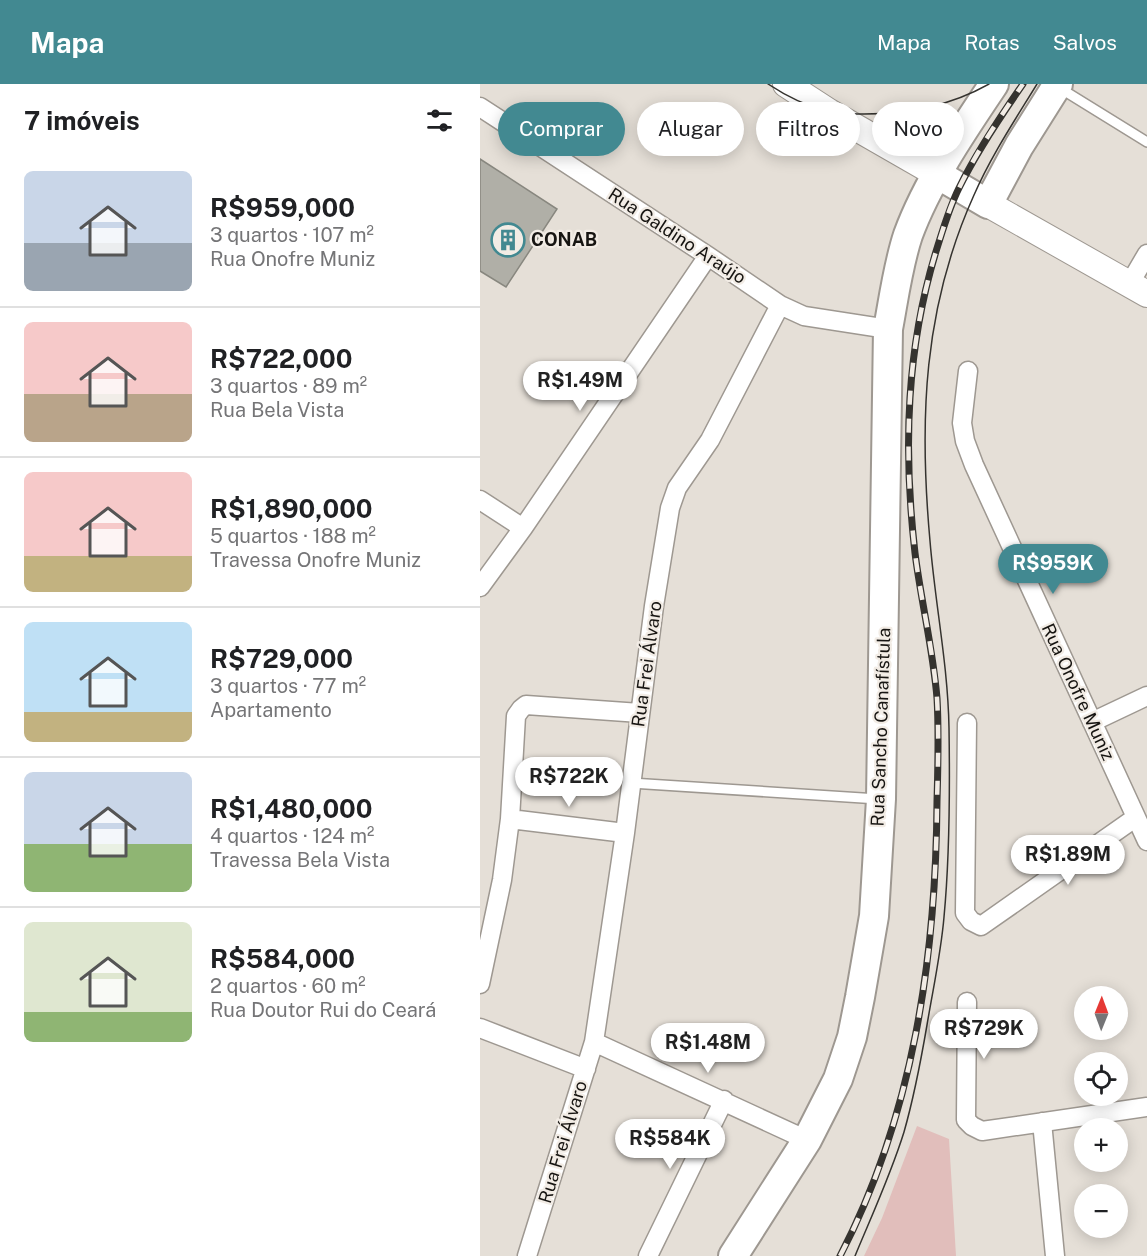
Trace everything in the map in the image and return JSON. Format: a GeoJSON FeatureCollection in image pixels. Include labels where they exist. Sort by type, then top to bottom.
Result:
{"type":"FeatureCollection","features":[{"type":"Feature","properties":{"kind":"main road"},"geometry":{"type":"LineString","coordinates":[[786,84],[829,112],[988,204],[1139,288]]}},
{"type":"Feature","properties":{"kind":"main road","name":"Rua Sancho Canafístula"},"geometry":{"type":"LineString","coordinates":[[733,1256],[807,1140],[838,1079],[852,1037],[874,916],[881,799],[888,329],[899,265],[908,235],[938,174],[994,84]]}},
{"type":"Feature","properties":{"kind":"main road"},"geometry":{"type":"LineString","coordinates":[[988,204],[1019,146],[1057,85]]}},
{"type":"Feature","properties":{"kind":"street","name":"Rua Galdino Araújo"},"geometry":{"type":"LineString","coordinates":[[480,107],[780,305],[804,316],[888,329]]}},
{"type":"Feature","properties":{"kind":"street"},"geometry":{"type":"LineString","coordinates":[[1139,288],[1147,254]]}},
{"type":"Feature","properties":{"kind":"street"},"geometry":{"type":"LineString","coordinates":[[480,587],[523,528],[708,256]]}},
{"type":"Feature","properties":{"kind":"street","name":"Rua Frei Álvaro"},"geometry":{"type":"LineString","coordinates":[[527,1256],[594,1042],[625,833],[654,606],[670,508],[677,488],[710,440],[780,305]]}},
{"type":"Feature","properties":{"kind":"street","name":"Rua Onofre Muniz"},"geometry":{"type":"LineString","coordinates":[[968,372],[962,423],[971,457],[1147,842]]}},
{"type":"Feature","properties":{"kind":"street"},"geometry":{"type":"LineString","coordinates":[[480,500],[523,528]]}},
{"type":"Feature","properties":{"kind":"street"},"geometry":{"type":"LineString","coordinates":[[1092,722],[1147,696]]}},
{"type":"Feature","properties":{"kind":"street"},"geometry":{"type":"LineString","coordinates":[[480,984],[502,880],[510,819],[516,716],[520,709],[526,705],[640,713]]}},
{"type":"Feature","properties":{"kind":"street"},"geometry":{"type":"LineString","coordinates":[[967,723],[965,913],[971,921],[981,926],[1135,818]]}},
{"type":"Feature","properties":{"kind":"street"},"geometry":{"type":"LineString","coordinates":[[510,819],[625,833]]}},
{"type":"Feature","properties":{"kind":"street"},"geometry":{"type":"LineString","coordinates":[[967,1002],[966,1120],[972,1126],[982,1131],[1147,1107]]}},
{"type":"Feature","properties":{"kind":"street"},"geometry":{"type":"LineString","coordinates":[[480,1028],[586,1068]]}},
{"type":"Feature","properties":{"kind":"street"},"geometry":{"type":"LineString","coordinates":[[594,1042],[807,1140]]}},
{"type":"Feature","properties":{"kind":"street"},"geometry":{"type":"LineString","coordinates":[[648,1256],[724,1100]]}},
{"type":"Feature","properties":{"kind":"street"},"geometry":{"type":"LineString","coordinates":[[1042,1122],[1055,1256]]}},
{"type":"Feature","properties":{"kind":"lane"},"geometry":{"type":"LineString","coordinates":[[1057,85],[1147,142]]}},
{"type":"Feature","properties":{"kind":"lane"},"geometry":{"type":"LineString","coordinates":[[631,783],[881,799]]}},
{"type":"Feature","properties":{"kind":"shaded area"},"geometry":{"type":"Polygon","coordinates":[[[917,1126],[949,1139],[956,1256],[864,1256],[882,1218],[917,1126]]]}},
{"type":"Feature","properties":{"kind":"building","name":"CONAB"},"geometry":{"type":"Polygon","coordinates":[[[480,159],[557,209],[506,287],[480,271],[480,159]]]}},
{"type":"Feature","properties":{"kind":"tram line"},"geometry":{"type":"LineString","coordinates":[[768,84],[796,100],[819,109],[864,114],[929,107],[959,98],[989,84]]}},
{"type":"Feature","properties":{"kind":"tram line"},"geometry":{"type":"LineString","coordinates":[[855,1256],[893,1163],[908,1119],[925,1038],[944,917],[949,822],[948,704],[930,541],[925,452],[929,365],[935,322],[944,280],[957,237],[974,195],[996,152],[1037,84]]}},
{"type":"Feature","properties":{"kind":"railway"},"geometry":{"type":"LineString","coordinates":[[840,1256],[865,1203],[886,1148],[903,1092],[916,1035],[932,919],[938,775],[937,698],[911,514],[909,436],[913,359],[927,283],[947,216],[966,174],[1023,84]]}},
{"type":"Feature","properties":{"kind":"place","name":"CONAB"},"geometry":{"type":"Point","coordinates":[508,240]}}]}
